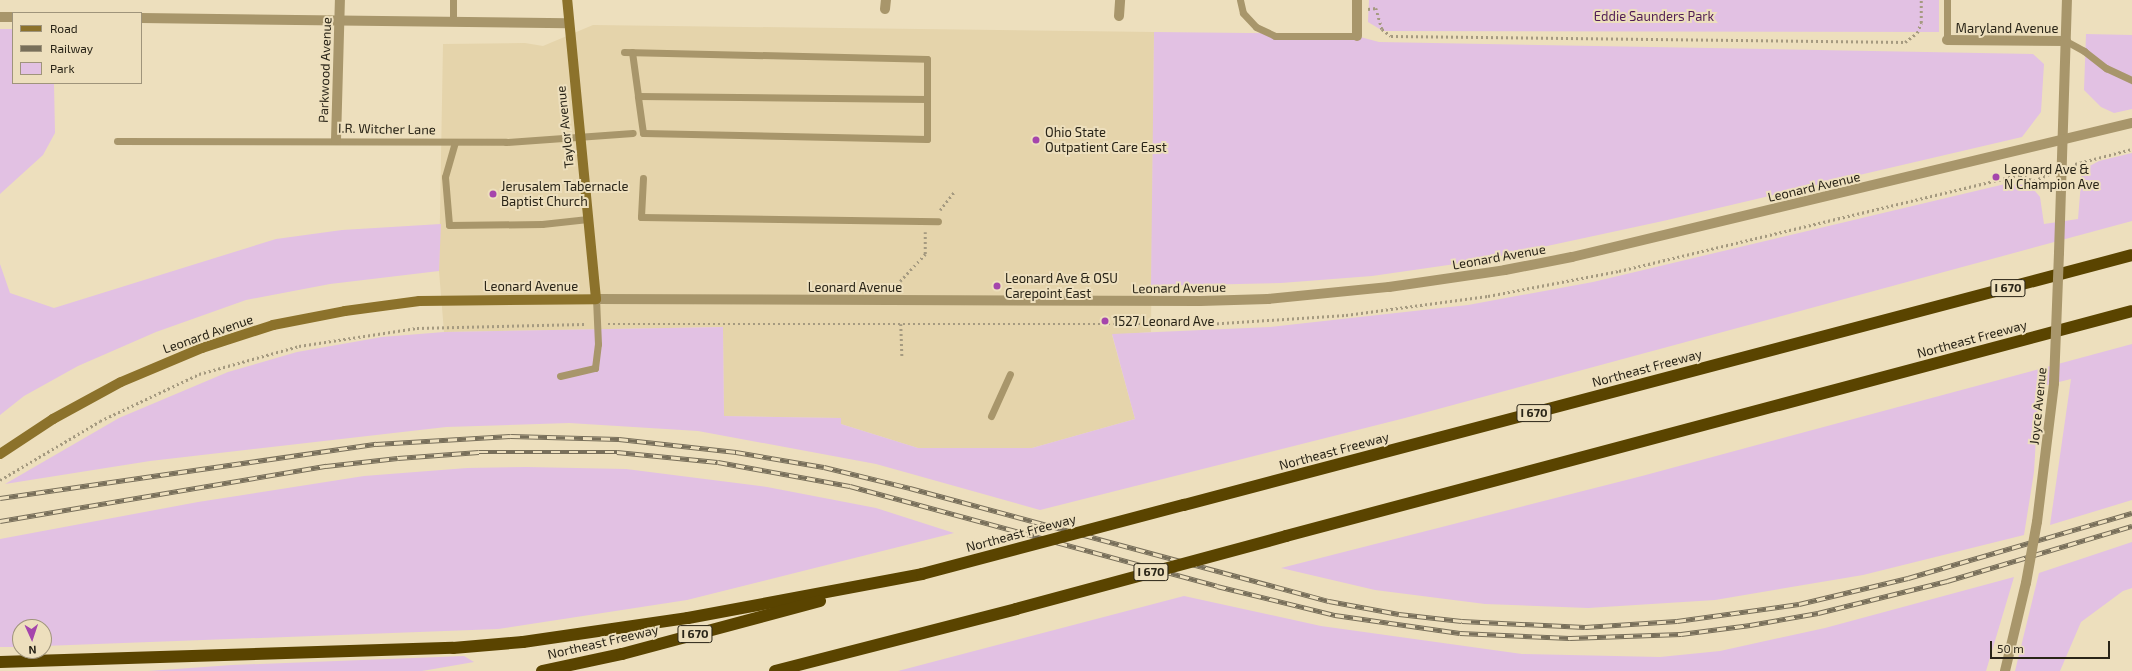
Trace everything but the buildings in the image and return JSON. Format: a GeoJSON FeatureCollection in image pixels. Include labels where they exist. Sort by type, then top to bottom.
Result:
{"type":"FeatureCollection","features":[{"type":"Feature","properties":{"kind":"highway","name":"Northeast Freeway"},"geometry":{"type":"LineString","coordinates":[[542,671],[622,654],[2132,255]]}},
{"type":"Feature","properties":{"kind":"highway","name":"Northeast Freeway"},"geometry":{"type":"LineString","coordinates":[[775,671],[1016,609],[2132,311]]}},
{"type":"Feature","properties":{"kind":"highway"},"geometry":{"type":"LineString","coordinates":[[0,662],[453,648],[523,642],[688,618],[922,574]]}},
{"type":"Feature","properties":{"kind":"main road","name":"Taylor Avenue"},"geometry":{"type":"LineString","coordinates":[[567,0],[579,137],[596,298]]}},
{"type":"Feature","properties":{"kind":"main road","name":"Leonard Avenue"},"geometry":{"type":"LineString","coordinates":[[0,454],[53,418],[121,382],[202,348],[273,325],[344,311],[419,301],[596,298]]}},
{"type":"Feature","properties":{"kind":"street","name":"Parkwood Avenue"},"geometry":{"type":"LineString","coordinates":[[336,140],[340,0]]}},
{"type":"Feature","properties":{"kind":"street"},"geometry":{"type":"LineString","coordinates":[[1120,0],[1120,16]]}},
{"type":"Feature","properties":{"kind":"street","name":"Joyce Avenue"},"geometry":{"type":"LineString","coordinates":[[2005,671],[2026,583],[2037,522],[2054,383],[2059,301],[2059,206],[2067,0]]}},
{"type":"Feature","properties":{"kind":"street"},"geometry":{"type":"LineString","coordinates":[[1357,4],[1357,36]]}},
{"type":"Feature","properties":{"kind":"street"},"geometry":{"type":"LineString","coordinates":[[0,17],[12,17]]}},
{"type":"Feature","properties":{"kind":"street"},"geometry":{"type":"LineString","coordinates":[[142,18],[568,23]]}},
{"type":"Feature","properties":{"kind":"street","name":"Maryland Avenue"},"geometry":{"type":"LineString","coordinates":[[1947,40],[2066,41]]}},
{"type":"Feature","properties":{"kind":"street","name":"Leonard Avenue"},"geometry":{"type":"LineString","coordinates":[[596,298],[1200,301],[1268,298],[1366,289],[1491,272],[1572,257],[2132,123]]}},
{"type":"Feature","properties":{"kind":"lane"},"geometry":{"type":"LineString","coordinates":[[453,0],[453,22]]}},
{"type":"Feature","properties":{"kind":"lane"},"geometry":{"type":"LineString","coordinates":[[1240,0],[1243,13],[1256,27],[1275,36],[1357,36]]}},
{"type":"Feature","properties":{"kind":"lane"},"geometry":{"type":"LineString","coordinates":[[1947,0],[1947,40]]}},
{"type":"Feature","properties":{"kind":"lane"},"geometry":{"type":"LineString","coordinates":[[2066,41],[2084,51],[2106,68],[2132,80]]}},
{"type":"Feature","properties":{"kind":"lane"},"geometry":{"type":"LineString","coordinates":[[624,52],[632,52],[927,60],[927,139],[644,133],[632,52]]}},
{"type":"Feature","properties":{"kind":"lane"},"geometry":{"type":"LineString","coordinates":[[638,96],[927,99]]}},
{"type":"Feature","properties":{"kind":"lane","name":"I.R. Witcher Lane"},"geometry":{"type":"LineString","coordinates":[[117,141],[336,140],[506,142],[633,133]]}},
{"type":"Feature","properties":{"kind":"lane"},"geometry":{"type":"LineString","coordinates":[[455,142],[445,176],[449,225],[542,224],[588,220]]}},
{"type":"Feature","properties":{"kind":"lane"},"geometry":{"type":"LineString","coordinates":[[643,178],[641,217],[935,221]]}},
{"type":"Feature","properties":{"kind":"lane"},"geometry":{"type":"LineString","coordinates":[[560,376],[595,368],[598,344],[596,298]]}},
{"type":"Feature","properties":{"kind":"lane"},"geometry":{"type":"LineString","coordinates":[[991,416],[1010,374]]}},
{"type":"Feature","properties":{"kind":"path"},"geometry":{"type":"LineString","coordinates":[[1357,4],[1376,8],[1382,29],[1391,36],[1905,42],[1918,33],[1921,23],[1921,0]]}},
{"type":"Feature","properties":{"kind":"path"},"geometry":{"type":"LineString","coordinates":[[900,281],[925,254],[925,228],[935,221],[955,191]]}},
{"type":"Feature","properties":{"kind":"path"},"geometry":{"type":"LineString","coordinates":[[901,324],[902,358]]}},
{"type":"Feature","properties":{"kind":"shaded area"},"geometry":{"type":"Polygon","coordinates":[[[593,25],[1154,32],[1151,332],[1112,335],[1135,419],[1032,448],[918,448],[841,424],[840,418],[724,416],[723,327],[444,332],[439,271],[443,44],[525,43],[543,46],[593,25]]]}},
{"type":"Feature","properties":{"kind":"green space","name":"Eddie Saunders Park"},"geometry":{"type":"Polygon","coordinates":[[[1369,0],[1939,0],[1939,32],[1383,31],[1368,22],[1369,0]]]}},
{"type":"Feature","properties":{"kind":"green space"},"geometry":{"type":"Polygon","coordinates":[[[0,29],[12,29],[12,84],[54,84],[55,133],[43,155],[0,194],[0,29]]]}},
{"type":"Feature","properties":{"kind":"green space"},"geometry":{"type":"Polygon","coordinates":[[[1154,32],[1349,34],[1379,42],[2033,54],[2044,64],[2041,112],[2022,137],[1663,221],[1483,260],[1372,276],[1281,283],[1151,286],[1154,32]]]}},
{"type":"Feature","properties":{"kind":"green space"},"geometry":{"type":"Polygon","coordinates":[[[2086,34],[2132,35],[2132,109],[2114,113],[2101,107],[2084,90],[2086,34]]]}},
{"type":"Feature","properties":{"kind":"green space"},"geometry":{"type":"Polygon","coordinates":[[[2132,153],[2132,221],[1405,418],[1040,510],[876,464],[698,431],[569,423],[446,427],[150,461],[5,484],[119,418],[228,372],[297,352],[382,337],[444,332],[723,327],[724,416],[841,418],[841,424],[918,448],[1032,448],[1135,419],[1112,334],[1270,327],[1468,305],[1593,282],[2005,184],[2030,185],[2040,197],[2044,224],[2078,219],[2082,170],[2099,161],[2132,153]]]}},
{"type":"Feature","properties":{"kind":"green space"},"geometry":{"type":"Polygon","coordinates":[[[441,224],[439,271],[330,284],[246,300],[156,332],[78,366],[24,396],[0,415],[0,264],[10,293],[54,308],[276,239],[342,230],[441,224]]]}},
{"type":"Feature","properties":{"kind":"green space"},"geometry":{"type":"Polygon","coordinates":[[[2132,344],[2132,500],[2050,525],[2071,379],[2039,387],[2034,472],[2024,535],[1863,575],[1715,600],[1588,608],[1485,604],[1375,590],[1281,568],[1642,476],[2132,344]]]}},
{"type":"Feature","properties":{"kind":"green space"},"geometry":{"type":"Polygon","coordinates":[[[526,467],[626,469],[767,487],[876,508],[954,533],[687,600],[498,629],[52,646],[52,619],[12,619],[12,647],[0,647],[0,539],[198,502],[364,476],[467,468],[526,467]]]}},
{"type":"Feature","properties":{"kind":"green space"},"geometry":{"type":"Polygon","coordinates":[[[2132,542],[2132,588],[2123,591],[2081,622],[2060,671],[2015,671],[2039,573],[2132,542]]]}},
{"type":"Feature","properties":{"kind":"green space"},"geometry":{"type":"Polygon","coordinates":[[[2014,577],[1986,671],[898,671],[1184,596],[1321,626],[1522,654],[1660,657],[1720,651],[1825,628],[2014,577]]]}},
{"type":"Feature","properties":{"kind":"green space"},"geometry":{"type":"Polygon","coordinates":[[[464,656],[474,662],[422,671],[148,671],[232,665],[464,656]]]}},
{"type":"Feature","properties":{"kind":"railway"},"geometry":{"type":"LineString","coordinates":[[0,498],[376,444],[511,436],[619,439],[736,452],[824,467],[910,488],[1329,601],[1399,614],[1462,621],[1585,627],[1677,621],[1799,604],[1908,578],[2132,513]]}},
{"type":"Feature","properties":{"kind":"railway"},"geometry":{"type":"LineString","coordinates":[[0,521],[326,466],[398,458],[479,452],[617,452],[718,462],[850,486],[1217,586],[1335,615],[1460,633],[1570,638],[1681,634],[1750,625],[1818,613],[1947,581],[2132,526]]}},
{"type":"Feature","properties":{"kind":"place","name":"Ohio State Outpatient Care East"},"geometry":{"type":"Point","coordinates":[1036,140]}},
{"type":"Feature","properties":{"kind":"place","name":"Leonard Ave & N Champion Ave"},"geometry":{"type":"Point","coordinates":[1996,177]}},
{"type":"Feature","properties":{"kind":"place","name":"Jerusalem Tabernacle Baptist Church"},"geometry":{"type":"Point","coordinates":[493,194]}},
{"type":"Feature","properties":{"kind":"place","name":"Leonard Ave & OSU Carepoint East"},"geometry":{"type":"Point","coordinates":[997,286]}},
{"type":"Feature","properties":{"kind":"place","name":"1527 Leonard Ave"},"geometry":{"type":"Point","coordinates":[1105,321]}}]}
